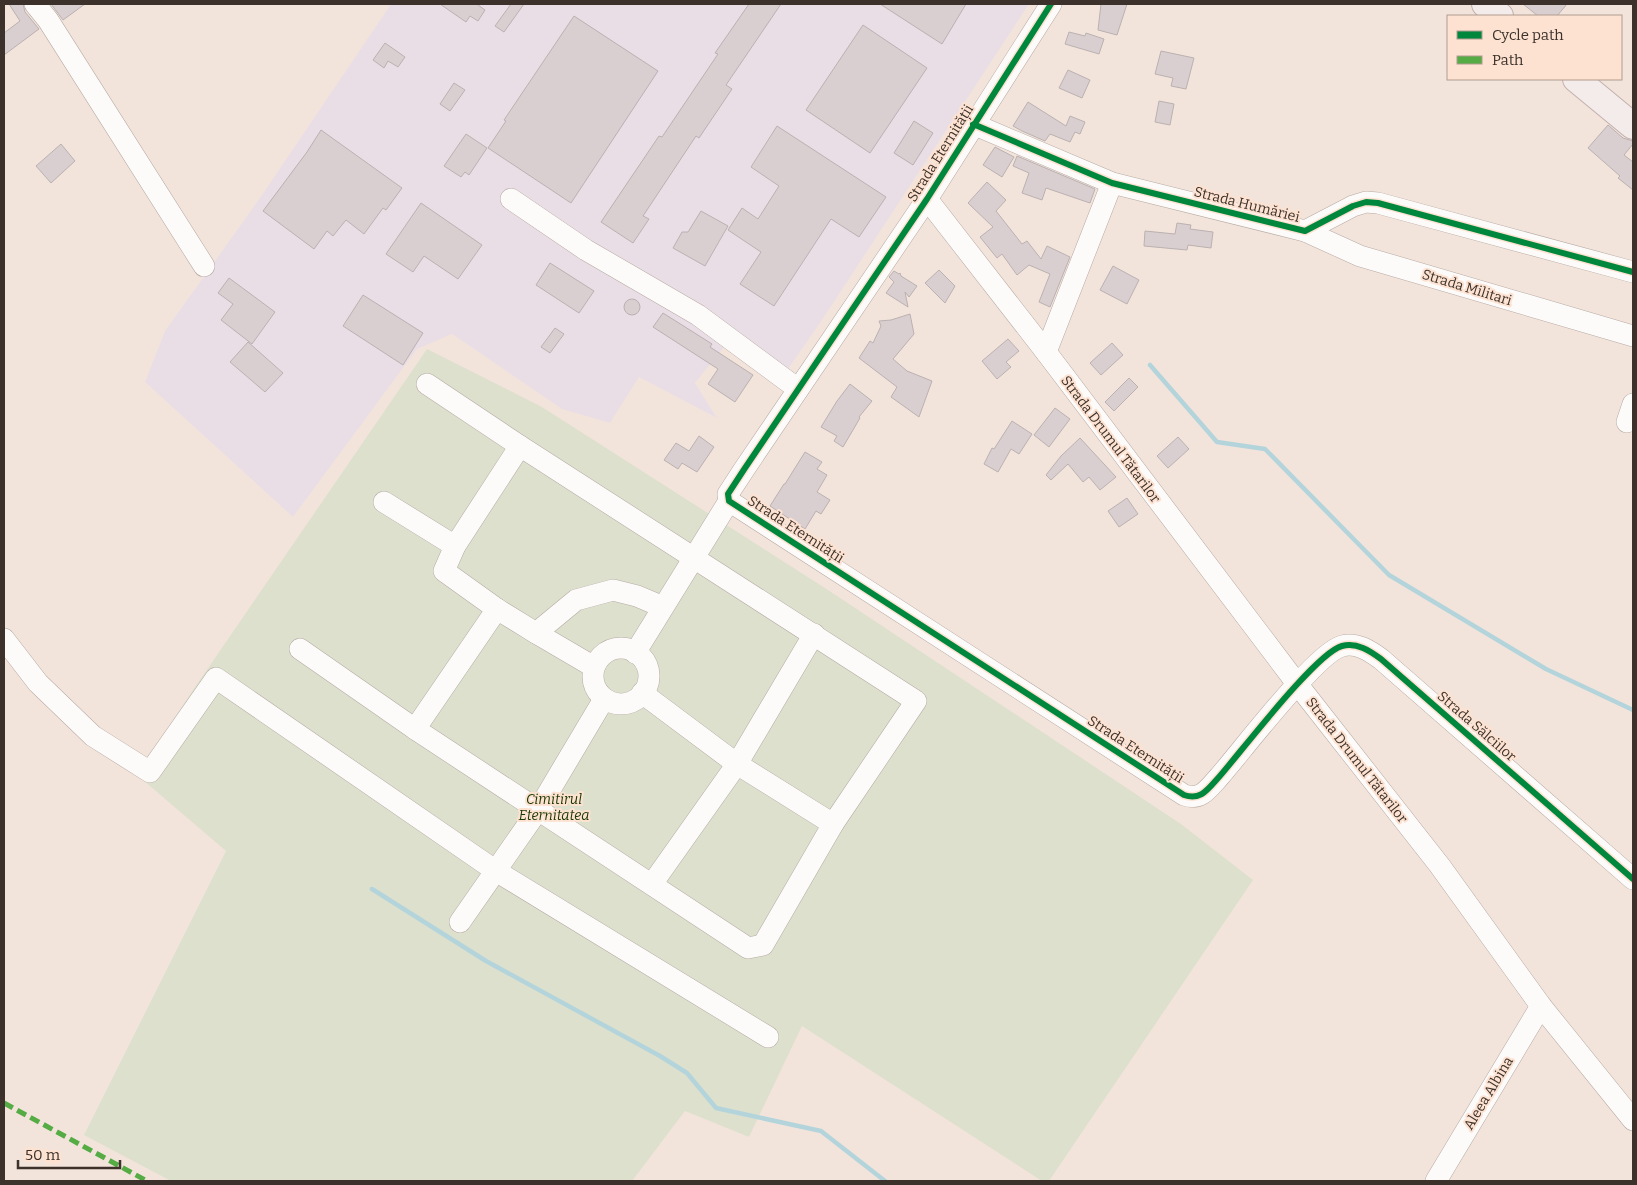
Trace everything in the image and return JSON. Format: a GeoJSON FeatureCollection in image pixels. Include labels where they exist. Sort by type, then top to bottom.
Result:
{"type":"FeatureCollection","features":[{"type":"Feature","properties":{"kind":"main road"},"geometry":{"type":"LineString","coordinates":[[1485,4],[1499,15]]}},
{"type":"Feature","properties":{"kind":"main road"},"geometry":{"type":"LineString","coordinates":[[1577,80],[1633,126]]}},
{"type":"Feature","properties":{"kind":"main road"},"geometry":{"type":"LineString","coordinates":[[1602,100],[1627,108],[1633,107]]}},
{"type":"Feature","properties":{"kind":"street"},"geometry":{"type":"LineString","coordinates":[[35,4],[48,20],[204,266]]}},
{"type":"Feature","properties":{"kind":"street","name":"Strada Eternității"},"geometry":{"type":"LineString","coordinates":[[1051,4],[927,199],[728,494],[729,501],[1184,796],[1192,798],[1204,794],[1298,685]]}},
{"type":"Feature","properties":{"kind":"street","name":"Strada Humăriei"},"geometry":{"type":"LineString","coordinates":[[974,124],[1112,183],[1304,231],[1353,206],[1366,202],[1378,203],[1633,272]]}},
{"type":"Feature","properties":{"kind":"street"},"geometry":{"type":"LineString","coordinates":[[1046,352],[1112,183]]}},
{"type":"Feature","properties":{"kind":"street"},"geometry":{"type":"LineString","coordinates":[[511,199],[586,250],[698,315],[798,389]]}},
{"type":"Feature","properties":{"kind":"street","name":"Strada Drumul Tătarilor"},"geometry":{"type":"LineString","coordinates":[[927,199],[1046,352],[1298,685],[1440,866],[1541,1006],[1633,1120]]}},
{"type":"Feature","properties":{"kind":"street","name":"Strada Militari"},"geometry":{"type":"LineString","coordinates":[[1304,231],[1360,256],[1633,336]]}},
{"type":"Feature","properties":{"kind":"street"},"geometry":{"type":"LineString","coordinates":[[300,649],[416,729],[748,948],[763,945],[834,824],[916,701],[427,384]]}},
{"type":"Feature","properties":{"kind":"street"},"geometry":{"type":"LineString","coordinates":[[520,446],[455,546],[444,571],[536,633],[594,667]]}},
{"type":"Feature","properties":{"kind":"street"},"geometry":{"type":"LineString","coordinates":[[635,653],[729,501]]}},
{"type":"Feature","properties":{"kind":"street"},"geometry":{"type":"LineString","coordinates":[[384,502],[455,546]]}},
{"type":"Feature","properties":{"kind":"street"},"geometry":{"type":"LineString","coordinates":[[536,633],[576,600],[613,590],[637,596],[663,607]]}},
{"type":"Feature","properties":{"kind":"street"},"geometry":{"type":"LineString","coordinates":[[416,729],[497,608]]}},
{"type":"Feature","properties":{"kind":"street"},"geometry":{"type":"LineString","coordinates":[[652,884],[737,764],[814,634]]}},
{"type":"Feature","properties":{"kind":"street"},"geometry":{"type":"LineString","coordinates":[[4,639],[38,684],[93,736],[150,772],[216,678],[496,871],[768,1037]]}},
{"type":"Feature","properties":{"kind":"street","name":"Strada Sălciilor"},"geometry":{"type":"LineString","coordinates":[[1298,685],[1319,662],[1341,646],[1354,645],[1369,651],[1381,659],[1633,879]]}},
{"type":"Feature","properties":{"kind":"street"},"geometry":{"type":"LineString","coordinates":[[622,649],[635,653],[645,662],[648,671],[648,680],[642,693],[632,702],[622,704],[604,699],[594,685],[594,667],[598,660],[605,653],[613,650],[622,649]]}},
{"type":"Feature","properties":{"kind":"street"},"geometry":{"type":"LineString","coordinates":[[642,693],[737,764],[834,824]]}},
{"type":"Feature","properties":{"kind":"street"},"geometry":{"type":"LineString","coordinates":[[460,922],[538,810],[604,699]]}},
{"type":"Feature","properties":{"kind":"street","name":"Aleea Albina"},"geometry":{"type":"LineString","coordinates":[[1436,1181],[1541,1006]]}},
{"type":"Feature","properties":{"kind":"shaded area"},"geometry":{"type":"Polygon","coordinates":[[[391,4],[1029,4],[822,320],[777,385],[757,372],[725,346],[695,383],[717,418],[639,377],[610,423],[562,409],[452,334],[417,349],[293,517],[145,382],[165,331],[262,195],[391,4]]]}},
{"type":"Feature","properties":{"kind":"green space","name":"Cimitirul Eternitatea"},"geometry":{"type":"Polygon","coordinates":[[[427,349],[542,407],[825,588],[1181,824],[1253,880],[1049,1181],[1042,1181],[802,1026],[749,1137],[685,1111],[632,1181],[171,1181],[84,1135],[226,851],[137,775],[193,690],[427,349]]]}},
{"type":"Feature","properties":{"kind":"building"},"geometry":{"type":"Polygon","coordinates":[[[9,4],[23,4],[25,12],[39,29],[4,55],[4,33],[20,21],[9,4]]]}},
{"type":"Feature","properties":{"kind":"building"},"geometry":{"type":"Polygon","coordinates":[[[51,4],[85,4],[63,20],[51,4]]]}},
{"type":"Feature","properties":{"kind":"building"},"geometry":{"type":"Polygon","coordinates":[[[440,4],[479,4],[485,10],[478,21],[470,16],[466,22],[440,4]]]}},
{"type":"Feature","properties":{"kind":"building"},"geometry":{"type":"Polygon","coordinates":[[[511,4],[524,4],[504,32],[495,26],[511,4]]]}},
{"type":"Feature","properties":{"kind":"building"},"geometry":{"type":"Polygon","coordinates":[[[749,4],[781,4],[726,85],[732,89],[699,138],[696,136],[643,216],[649,219],[633,243],[601,222],[659,136],[662,137],[718,54],[715,53],[749,4]]]}},
{"type":"Feature","properties":{"kind":"building"},"geometry":{"type":"Polygon","coordinates":[[[880,4],[966,4],[942,44],[880,4]]]}},
{"type":"Feature","properties":{"kind":"building"},"geometry":{"type":"Polygon","coordinates":[[[1101,4],[1127,4],[1117,35],[1098,30],[1101,4]]]}},
{"type":"Feature","properties":{"kind":"building"},"geometry":{"type":"Polygon","coordinates":[[[1523,4],[1567,4],[1558,15],[1537,15],[1523,4]]]}},
{"type":"Feature","properties":{"kind":"building"},"geometry":{"type":"Polygon","coordinates":[[[574,16],[658,71],[571,203],[488,148],[506,121],[504,120],[574,16]]]}},
{"type":"Feature","properties":{"kind":"building"},"geometry":{"type":"Polygon","coordinates":[[[863,25],[927,68],[870,153],[806,110],[863,25]]]}},
{"type":"Feature","properties":{"kind":"building"},"geometry":{"type":"Polygon","coordinates":[[[1069,32],[1085,36],[1086,33],[1104,39],[1099,54],[1065,44],[1069,32]]]}},
{"type":"Feature","properties":{"kind":"building"},"geometry":{"type":"Polygon","coordinates":[[[385,43],[405,57],[398,67],[388,61],[384,68],[373,60],[385,43]]]}},
{"type":"Feature","properties":{"kind":"building"},"geometry":{"type":"Polygon","coordinates":[[[1161,51],[1194,58],[1186,89],[1171,86],[1173,78],[1155,74],[1161,51]]]}},
{"type":"Feature","properties":{"kind":"building"},"geometry":{"type":"Polygon","coordinates":[[[1068,70],[1090,80],[1082,98],[1059,88],[1068,70]]]}},
{"type":"Feature","properties":{"kind":"building"},"geometry":{"type":"Polygon","coordinates":[[[454,83],[465,90],[450,111],[440,104],[454,83]]]}},
{"type":"Feature","properties":{"kind":"building"},"geometry":{"type":"Polygon","coordinates":[[[1159,101],[1174,104],[1170,125],[1155,122],[1159,101]]]}},
{"type":"Feature","properties":{"kind":"building"},"geometry":{"type":"Polygon","coordinates":[[[1028,102],[1066,126],[1070,116],[1085,122],[1080,134],[1075,132],[1070,142],[1050,134],[1045,141],[1013,126],[1028,102]]]}},
{"type":"Feature","properties":{"kind":"building"},"geometry":{"type":"Polygon","coordinates":[[[914,121],[933,133],[913,165],[894,153],[914,121]]]}},
{"type":"Feature","properties":{"kind":"building"},"geometry":{"type":"Polygon","coordinates":[[[1608,125],[1623,138],[1633,141],[1633,144],[1624,155],[1633,162],[1633,190],[1588,148],[1608,125]]]}},
{"type":"Feature","properties":{"kind":"building"},"geometry":{"type":"Polygon","coordinates":[[[777,126],[886,197],[859,237],[831,219],[774,306],[740,284],[761,252],[728,230],[742,208],[758,219],[779,186],[751,167],[777,126]]]}},
{"type":"Feature","properties":{"kind":"building"},"geometry":{"type":"Polygon","coordinates":[[[321,130],[402,188],[386,210],[383,208],[364,234],[346,220],[333,236],[327,231],[314,249],[263,211],[321,130]]]}},
{"type":"Feature","properties":{"kind":"building"},"geometry":{"type":"Polygon","coordinates":[[[466,134],[487,148],[469,175],[465,172],[461,177],[444,166],[466,134]]]}},
{"type":"Feature","properties":{"kind":"building"},"geometry":{"type":"Polygon","coordinates":[[[61,144],[75,161],[51,183],[36,166],[61,144]]]}},
{"type":"Feature","properties":{"kind":"building"},"geometry":{"type":"Polygon","coordinates":[[[995,147],[1014,157],[1002,177],[983,165],[995,147]]]}},
{"type":"Feature","properties":{"kind":"building"},"geometry":{"type":"Polygon","coordinates":[[[1017,156],[1095,189],[1090,203],[1046,188],[1042,200],[1022,193],[1029,173],[1013,166],[1017,156]]]}},
{"type":"Feature","properties":{"kind":"building"},"geometry":{"type":"Polygon","coordinates":[[[987,182],[1006,200],[996,211],[1022,244],[1027,241],[1041,259],[1047,246],[1070,257],[1050,307],[1039,302],[1050,274],[1029,265],[1017,275],[1002,254],[997,258],[980,237],[993,227],[968,203],[987,182]]]}},
{"type":"Feature","properties":{"kind":"building"},"geometry":{"type":"Polygon","coordinates":[[[421,203],[482,245],[458,279],[424,256],[413,272],[386,254],[421,203]]]}},
{"type":"Feature","properties":{"kind":"building"},"geometry":{"type":"Polygon","coordinates":[[[701,211],[728,226],[705,266],[673,248],[682,232],[688,232],[701,211]]]}},
{"type":"Feature","properties":{"kind":"building"},"geometry":{"type":"Polygon","coordinates":[[[1177,223],[1191,225],[1190,229],[1213,232],[1211,248],[1188,245],[1187,250],[1144,246],[1145,231],[1175,234],[1177,223]]]}},
{"type":"Feature","properties":{"kind":"building"},"geometry":{"type":"Polygon","coordinates":[[[550,263],[594,291],[579,313],[536,285],[550,263]]]}},
{"type":"Feature","properties":{"kind":"building"},"geometry":{"type":"Polygon","coordinates":[[[1113,266],[1139,280],[1127,304],[1100,290],[1113,266]]]}},
{"type":"Feature","properties":{"kind":"building"},"geometry":{"type":"Polygon","coordinates":[[[939,270],[955,286],[945,303],[925,283],[939,270]]]}},
{"type":"Feature","properties":{"kind":"building"},"geometry":{"type":"Polygon","coordinates":[[[894,271],[900,273],[901,276],[917,286],[909,297],[905,292],[908,307],[886,293],[894,282],[889,277],[894,271]]]}},
{"type":"Feature","properties":{"kind":"building"},"geometry":{"type":"Polygon","coordinates":[[[229,278],[275,312],[252,344],[221,320],[233,304],[218,293],[229,278]]]}},
{"type":"Feature","properties":{"kind":"building"},"geometry":{"type":"Polygon","coordinates":[[[363,295],[423,333],[403,365],[343,326],[363,295]]]}},
{"type":"Feature","properties":{"kind":"building"},"geometry":{"type":"Polygon","coordinates":[[[629,299],[635,299],[640,304],[638,313],[629,315],[624,310],[624,304],[629,299]]]}},
{"type":"Feature","properties":{"kind":"building"},"geometry":{"type":"Polygon","coordinates":[[[663,313],[712,344],[710,347],[753,375],[735,402],[708,384],[718,369],[653,327],[663,313]]]}},
{"type":"Feature","properties":{"kind":"building"},"geometry":{"type":"Polygon","coordinates":[[[910,314],[914,334],[893,359],[907,371],[932,381],[919,417],[891,397],[897,387],[859,358],[870,341],[873,343],[881,326],[879,321],[891,320],[910,314]]]}},
{"type":"Feature","properties":{"kind":"building"},"geometry":{"type":"Polygon","coordinates":[[[555,328],[564,334],[550,353],[541,347],[555,328]]]}},
{"type":"Feature","properties":{"kind":"building"},"geometry":{"type":"Polygon","coordinates":[[[1008,339],[1019,351],[1006,362],[1011,367],[997,379],[982,361],[1008,339]]]}},
{"type":"Feature","properties":{"kind":"building"},"geometry":{"type":"Polygon","coordinates":[[[248,342],[283,373],[265,392],[230,362],[248,342]]]}},
{"type":"Feature","properties":{"kind":"building"},"geometry":{"type":"Polygon","coordinates":[[[1112,343],[1123,355],[1101,375],[1090,363],[1112,343]]]}},
{"type":"Feature","properties":{"kind":"building"},"geometry":{"type":"Polygon","coordinates":[[[1129,378],[1138,387],[1114,411],[1105,402],[1129,378]]]}},
{"type":"Feature","properties":{"kind":"building"},"geometry":{"type":"Polygon","coordinates":[[[850,384],[872,401],[859,417],[843,447],[834,441],[837,436],[821,427],[850,384]]]}},
{"type":"Feature","properties":{"kind":"building"},"geometry":{"type":"Polygon","coordinates":[[[1055,408],[1070,419],[1049,447],[1034,435],[1055,408]]]}},
{"type":"Feature","properties":{"kind":"building"},"geometry":{"type":"Polygon","coordinates":[[[1012,421],[1032,434],[1019,454],[1011,449],[998,472],[984,464],[992,448],[994,449],[1012,421]]]}},
{"type":"Feature","properties":{"kind":"building"},"geometry":{"type":"Polygon","coordinates":[[[699,436],[714,447],[697,472],[682,463],[678,469],[664,460],[676,443],[689,451],[699,436]]]}},
{"type":"Feature","properties":{"kind":"building"},"geometry":{"type":"Polygon","coordinates":[[[1178,437],[1189,449],[1168,468],[1157,456],[1178,437]]]}},
{"type":"Feature","properties":{"kind":"building"},"geometry":{"type":"Polygon","coordinates":[[[1080,438],[1116,477],[1100,490],[1089,477],[1083,482],[1068,464],[1051,480],[1046,475],[1061,456],[1080,438]]]}},
{"type":"Feature","properties":{"kind":"building"},"geometry":{"type":"Polygon","coordinates":[[[805,452],[822,462],[817,469],[827,475],[817,492],[830,500],[821,514],[816,511],[805,529],[770,506],[805,452]]]}},
{"type":"Feature","properties":{"kind":"building"},"geometry":{"type":"Polygon","coordinates":[[[1127,498],[1138,514],[1119,527],[1108,511],[1127,498]]]}},
{"type":"Feature","properties":{"kind":"waterway"},"geometry":{"type":"LineString","coordinates":[[1150,365],[1217,442],[1265,449],[1389,575],[1546,669],[1633,710]]}},
{"type":"Feature","properties":{"kind":"waterway"},"geometry":{"type":"LineString","coordinates":[[372,889],[486,961],[660,1056],[687,1073],[716,1108],[821,1131],[885,1181]]}},
{"type":"Feature","properties":{"kind":"marked path"},"geometry":{"type":"LineString","coordinates":[[4,1103],[147,1181]]}},
{"type":"Feature","properties":{"kind":"cycle path"},"geometry":{"type":"LineString","coordinates":[[1051,4],[927,199],[728,494],[729,501],[1184,795],[1200,795],[1208,790],[1297,684],[1330,653],[1342,646],[1348,645],[1363,648],[1381,659],[1633,879]]}},
{"type":"Feature","properties":{"kind":"cycle path"},"geometry":{"type":"LineString","coordinates":[[973,124],[1112,183],[1305,231],[1353,206],[1366,202],[1378,203],[1633,272]]}}]}
